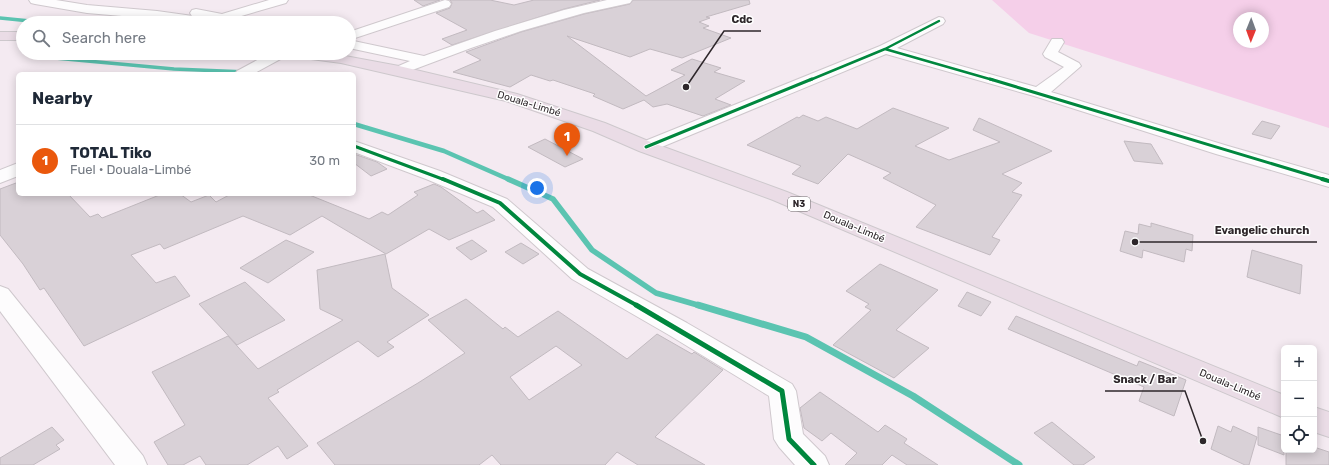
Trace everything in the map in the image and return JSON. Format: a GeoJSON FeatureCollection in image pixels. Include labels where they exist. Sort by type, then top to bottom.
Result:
{"type":"FeatureCollection","features":[{"type":"Feature","properties":{"kind":"highway","name":"Douala-Limbé"},"geometry":{"type":"LineString","coordinates":[[340,60],[399,71],[511,97],[598,127],[646,147],[780,196],[1281,406]]}},
{"type":"Feature","properties":{"kind":"highway"},"geometry":{"type":"LineString","coordinates":[[1317,420],[1329,425]]}},
{"type":"Feature","properties":{"kind":"street"},"geometry":{"type":"LineString","coordinates":[[42,0],[87,9],[161,16]]}},
{"type":"Feature","properties":{"kind":"street"},"geometry":{"type":"LineString","coordinates":[[228,16],[282,0]]}},
{"type":"Feature","properties":{"kind":"street"},"geometry":{"type":"LineString","coordinates":[[399,71],[424,60],[492,36],[582,9],[626,0]]}},
{"type":"Feature","properties":{"kind":"street"},"geometry":{"type":"LineString","coordinates":[[356,34],[445,4]]}},
{"type":"Feature","properties":{"kind":"street"},"geometry":{"type":"LineString","coordinates":[[87,9],[174,11],[216,16]]}},
{"type":"Feature","properties":{"kind":"street"},"geometry":{"type":"LineString","coordinates":[[646,147],[884,49],[939,21]]}},
{"type":"Feature","properties":{"kind":"street"},"geometry":{"type":"LineString","coordinates":[[1039,93],[1074,66],[1050,54],[1057,42]]}},
{"type":"Feature","properties":{"kind":"street"},"geometry":{"type":"LineString","coordinates":[[356,45],[424,60]]}},
{"type":"Feature","properties":{"kind":"street"},"geometry":{"type":"LineString","coordinates":[[884,49],[1039,93],[1222,150],[1329,181]]}},
{"type":"Feature","properties":{"kind":"street"},"geometry":{"type":"LineString","coordinates":[[246,72],[268,60]]}},
{"type":"Feature","properties":{"kind":"street"},"geometry":{"type":"LineString","coordinates":[[356,147],[433,175],[500,203],[580,274],[678,329],[782,391],[789,438],[814,465]]}},
{"type":"Feature","properties":{"kind":"street"},"geometry":{"type":"LineString","coordinates":[[0,177],[16,170]]}},
{"type":"Feature","properties":{"kind":"street"},"geometry":{"type":"LineString","coordinates":[[0,294],[132,465]]}},
{"type":"Feature","properties":{"kind":"shaded area"},"geometry":{"type":"Polygon","coordinates":[[[992,0],[1329,0],[1329,128],[1029,33],[992,0]]]}},
{"type":"Feature","properties":{"kind":"building"},"geometry":{"type":"Polygon","coordinates":[[[414,0],[440,0],[423,6],[414,0]]]}},
{"type":"Feature","properties":{"kind":"building"},"geometry":{"type":"Polygon","coordinates":[[[450,0],[490,0],[514,5],[534,0],[600,0],[564,9],[452,45],[442,39],[467,30],[436,13],[450,8],[452,3],[450,0]]]}},
{"type":"Feature","properties":{"kind":"building"},"geometry":{"type":"Polygon","coordinates":[[[633,0],[749,0],[750,4],[706,17],[710,18],[699,22],[709,26],[703,28],[731,38],[682,58],[650,49],[630,57],[567,36],[646,96],[685,75],[671,70],[692,59],[721,68],[714,72],[745,81],[715,99],[731,105],[703,116],[667,104],[653,107],[644,100],[623,109],[593,96],[595,94],[553,80],[550,81],[531,75],[510,87],[453,72],[481,60],[466,52],[521,32],[584,14],[630,4],[633,0]]]}},
{"type":"Feature","properties":{"kind":"building"},"geometry":{"type":"Polygon","coordinates":[[[893,108],[949,128],[915,146],[949,160],[1000,142],[973,130],[979,118],[1052,151],[1002,174],[1022,183],[1012,192],[1022,195],[992,237],[1000,240],[990,255],[916,227],[936,205],[883,178],[891,173],[848,154],[818,184],[792,174],[801,166],[747,145],[803,115],[818,121],[826,117],[857,129],[893,108]]]}},
{"type":"Feature","properties":{"kind":"building"},"geometry":{"type":"Polygon","coordinates":[[[1262,121],[1280,126],[1271,139],[1252,134],[1262,121]]]}},
{"type":"Feature","properties":{"kind":"building"},"geometry":{"type":"Polygon","coordinates":[[[545,139],[583,159],[565,167],[528,147],[545,139]]]}},
{"type":"Feature","properties":{"kind":"building"},"geometry":{"type":"Polygon","coordinates":[[[1124,141],[1151,144],[1163,164],[1134,161],[1124,141]]]}},
{"type":"Feature","properties":{"kind":"building"},"geometry":{"type":"Polygon","coordinates":[[[356,155],[377,162],[387,169],[371,176],[356,165],[356,155]]]}},
{"type":"Feature","properties":{"kind":"building"},"geometry":{"type":"Polygon","coordinates":[[[16,183],[16,196],[70,196],[90,217],[98,214],[102,218],[157,196],[183,196],[191,202],[210,196],[216,202],[227,196],[312,196],[369,219],[382,212],[388,215],[418,195],[414,192],[434,184],[441,187],[477,213],[483,210],[495,220],[449,240],[429,229],[386,254],[322,216],[290,235],[243,216],[164,249],[160,244],[131,255],[156,283],[175,276],[190,296],[84,346],[44,288],[40,290],[23,264],[0,235],[0,189],[16,183]]]}},
{"type":"Feature","properties":{"kind":"building"},"geometry":{"type":"Polygon","coordinates":[[[1151,223],[1193,235],[1192,251],[1186,249],[1184,262],[1143,250],[1142,258],[1120,251],[1125,231],[1138,234],[1139,224],[1151,227],[1151,223]]]}},
{"type":"Feature","properties":{"kind":"building"},"geometry":{"type":"Polygon","coordinates":[[[286,240],[314,252],[268,283],[240,268],[286,240]]]}},
{"type":"Feature","properties":{"kind":"building"},"geometry":{"type":"Polygon","coordinates":[[[472,240],[487,251],[471,260],[456,248],[472,240]]]}},
{"type":"Feature","properties":{"kind":"building"},"geometry":{"type":"Polygon","coordinates":[[[521,243],[539,254],[523,264],[505,252],[521,243]]]}},
{"type":"Feature","properties":{"kind":"building"},"geometry":{"type":"Polygon","coordinates":[[[1252,250],[1302,265],[1300,294],[1247,277],[1252,250]]]}},
{"type":"Feature","properties":{"kind":"building"},"geometry":{"type":"Polygon","coordinates":[[[385,254],[392,288],[429,315],[387,342],[394,347],[378,357],[358,341],[277,390],[279,392],[268,398],[308,446],[287,459],[278,446],[247,465],[206,465],[200,456],[183,465],[168,465],[154,442],[185,425],[152,372],[228,336],[258,369],[343,320],[320,309],[317,270],[385,254]]]}},
{"type":"Feature","properties":{"kind":"building"},"geometry":{"type":"Polygon","coordinates":[[[880,264],[938,290],[896,330],[929,348],[894,378],[833,345],[871,310],[865,307],[869,304],[846,291],[880,264]]]}},
{"type":"Feature","properties":{"kind":"building"},"geometry":{"type":"Polygon","coordinates":[[[245,282],[285,320],[237,345],[199,304],[245,282]]]}},
{"type":"Feature","properties":{"kind":"building"},"geometry":{"type":"Polygon","coordinates":[[[967,292],[991,302],[981,316],[958,306],[967,292]]]}},
{"type":"Feature","properties":{"kind":"building"},"geometry":{"type":"Polygon","coordinates":[[[466,299],[503,329],[505,327],[518,337],[558,311],[627,359],[657,334],[692,354],[694,352],[723,370],[655,437],[705,465],[638,465],[617,452],[605,465],[501,465],[492,455],[479,465],[335,465],[317,443],[418,383],[465,353],[428,320],[466,299]],[[556,346],[510,377],[529,400],[582,365],[556,346]]]}},
{"type":"Feature","properties":{"kind":"building"},"geometry":{"type":"Polygon","coordinates":[[[1016,316],[1137,366],[1139,361],[1186,380],[1174,416],[1139,401],[1144,387],[1008,329],[1016,316]]]}},
{"type":"Feature","properties":{"kind":"building"},"geometry":{"type":"Polygon","coordinates":[[[820,392],[878,432],[885,425],[907,439],[904,443],[938,465],[907,465],[892,455],[882,465],[845,465],[857,453],[831,433],[822,441],[804,428],[800,408],[820,392]]]}},
{"type":"Feature","properties":{"kind":"building"},"geometry":{"type":"Polygon","coordinates":[[[1052,422],[1095,457],[1083,465],[1074,465],[1034,433],[1052,422]]]}},
{"type":"Feature","properties":{"kind":"building"},"geometry":{"type":"Polygon","coordinates":[[[1218,426],[1231,432],[1233,426],[1257,437],[1249,465],[1245,465],[1211,449],[1218,426]]]}},
{"type":"Feature","properties":{"kind":"building"},"geometry":{"type":"Polygon","coordinates":[[[52,427],[64,440],[56,445],[60,449],[33,465],[0,465],[0,458],[52,427]]]}},
{"type":"Feature","properties":{"kind":"building"},"geometry":{"type":"Polygon","coordinates":[[[1258,427],[1281,435],[1281,453],[1284,453],[1284,455],[1258,445],[1258,427]]]}},
{"type":"Feature","properties":{"kind":"building"},"geometry":{"type":"Polygon","coordinates":[[[1317,448],[1329,452],[1329,465],[1286,465],[1286,453],[1317,453],[1317,448]]]}},
{"type":"Feature","properties":{"kind":"waterway"},"geometry":{"type":"LineString","coordinates":[[0,18],[16,20]]}},
{"type":"Feature","properties":{"kind":"waterway"},"geometry":{"type":"LineString","coordinates":[[76,60],[174,69],[247,72]]}},
{"type":"Feature","properties":{"kind":"waterway"},"geometry":{"type":"LineString","coordinates":[[356,125],[444,151],[510,180]]}},
{"type":"Feature","properties":{"kind":"waterway"},"geometry":{"type":"LineString","coordinates":[[508,179],[553,199],[592,250],[656,293],[701,306]]}},
{"type":"Feature","properties":{"kind":"waterway"},"geometry":{"type":"LineString","coordinates":[[698,305],[806,337],[913,396],[1019,465]]}},
{"type":"Feature","properties":{"kind":"cycle path"},"geometry":{"type":"LineString","coordinates":[[646,147],[885,49],[939,21]]}},
{"type":"Feature","properties":{"kind":"cycle path"},"geometry":{"type":"LineString","coordinates":[[885,49],[1039,93],[1222,150],[1329,181]]}},
{"type":"Feature","properties":{"kind":"cycle path"},"geometry":{"type":"LineString","coordinates":[[356,147],[433,175],[500,203],[580,274],[678,329],[782,391],[789,439],[814,465]]}},
{"type":"Feature","properties":{"kind":"place","name":"Cdc"},"geometry":{"type":"Point","coordinates":[686,87]}},
{"type":"Feature","properties":{"kind":"place","name":"TOTAL Tiko"},"geometry":{"type":"Point","coordinates":[567,156]}},
{"type":"Feature","properties":{"kind":"place","name":"Evangelic church"},"geometry":{"type":"Point","coordinates":[1135,242]}},
{"type":"Feature","properties":{"kind":"place","name":"Snack / Bar"},"geometry":{"type":"Point","coordinates":[1203,441]}}]}
